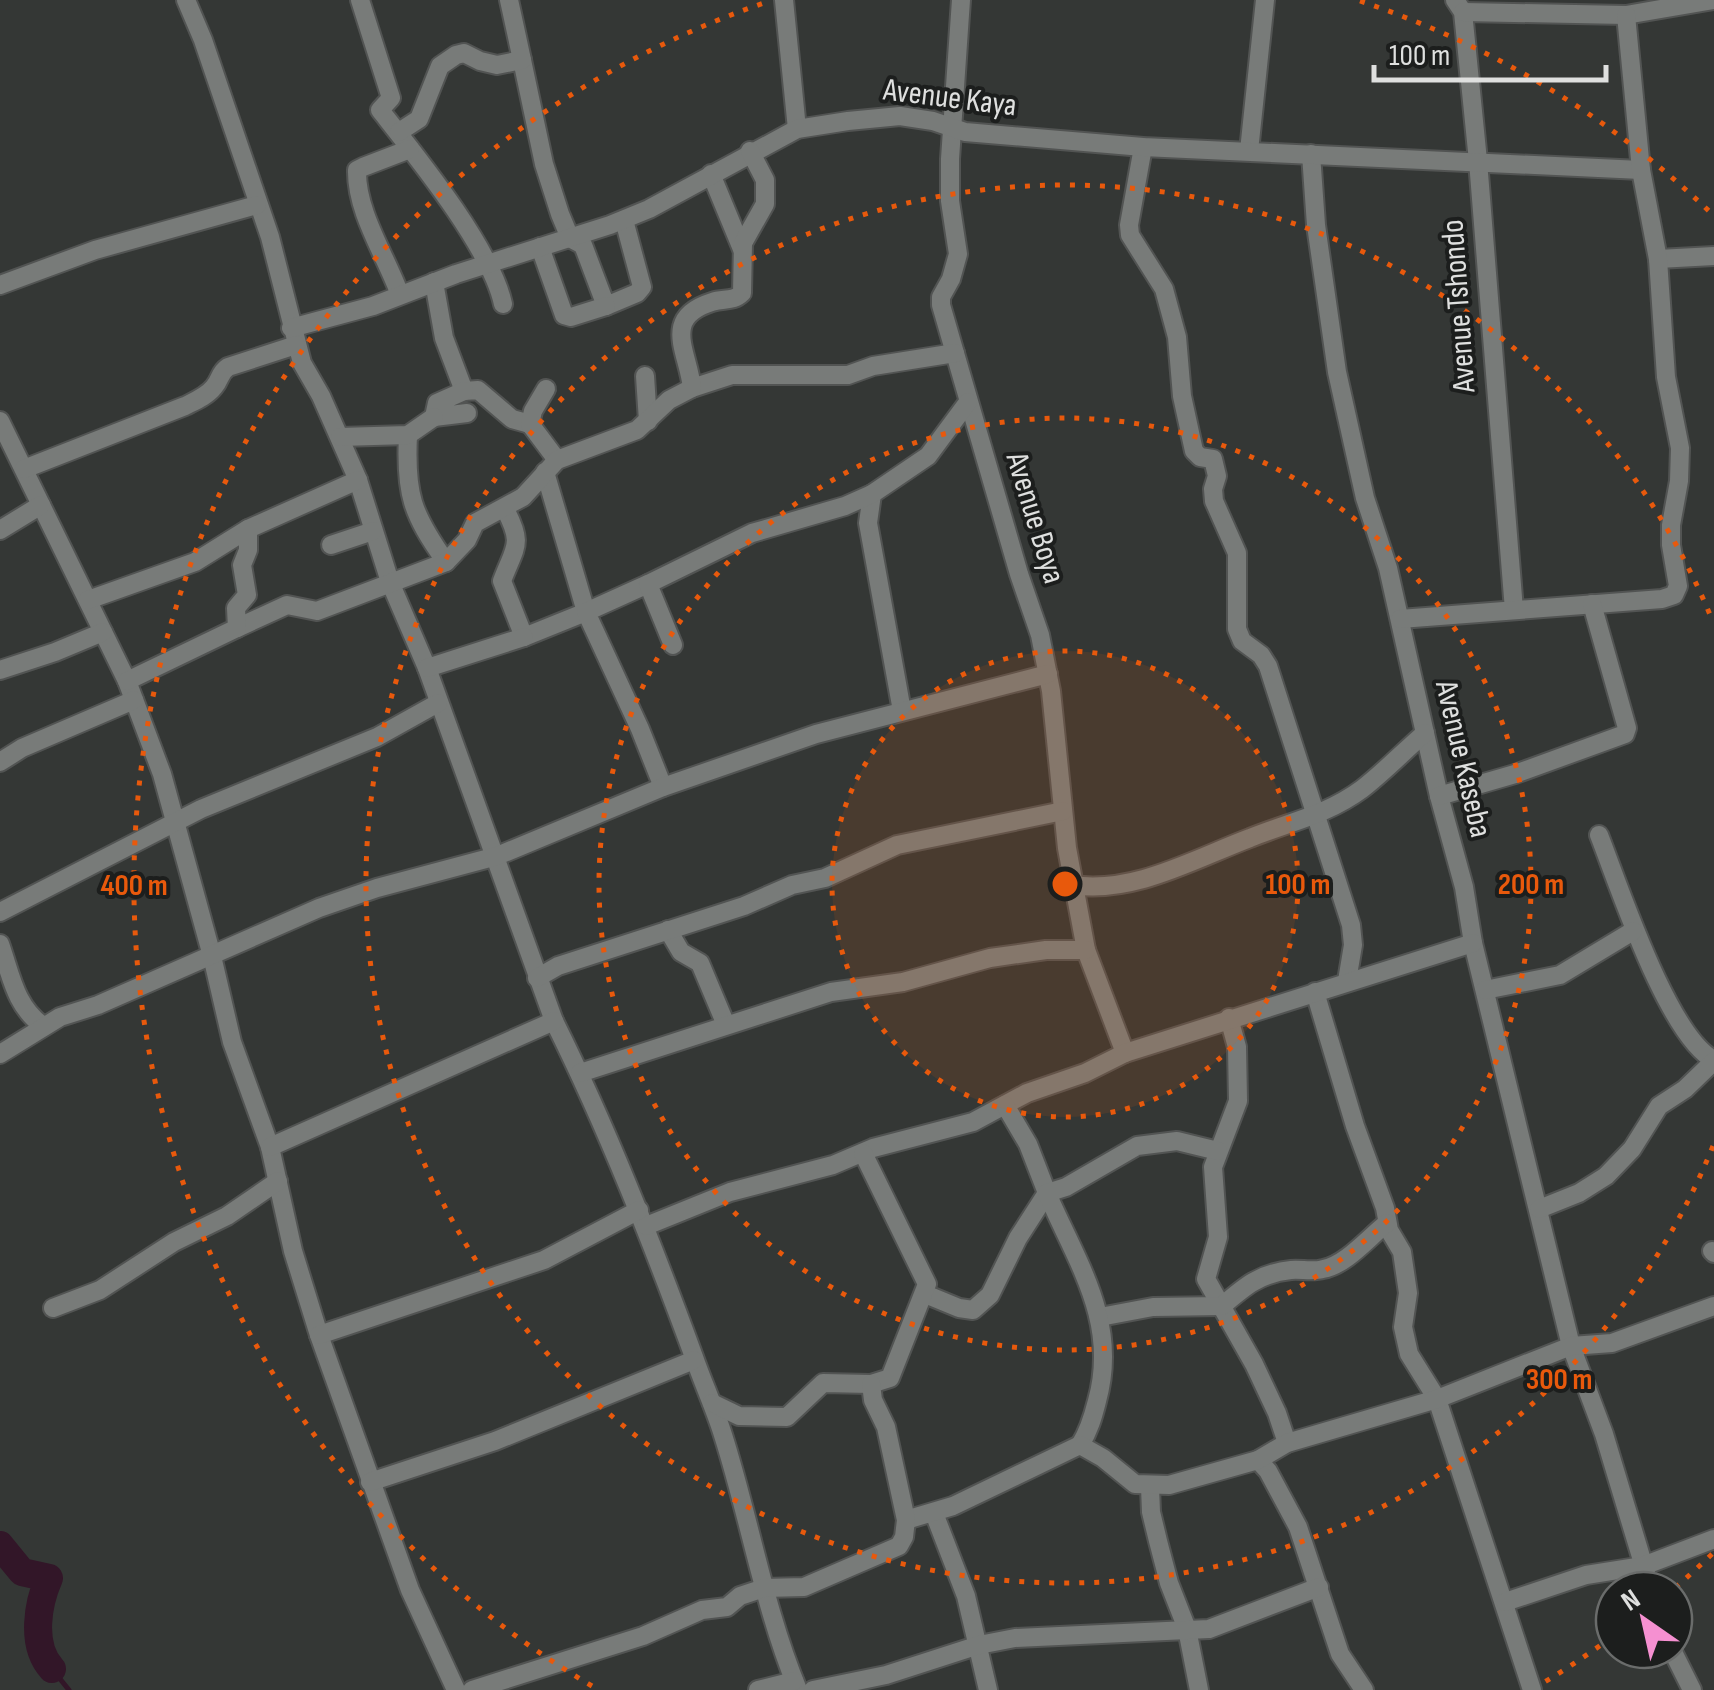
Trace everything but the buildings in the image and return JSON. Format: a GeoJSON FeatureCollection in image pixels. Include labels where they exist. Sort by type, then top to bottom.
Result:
{"type":"FeatureCollection","features":[{"type":"Feature","properties":{"kind":"street"},"geometry":{"type":"LineString","coordinates":[[186,0],[209,56],[278,263],[294,337],[358,480],[390,582],[427,668],[497,856],[537,978],[642,1218],[724,1437],[764,1588],[796,1685],[758,1690]]}},
{"type":"Feature","properties":{"kind":"street"},"geometry":{"type":"LineString","coordinates":[[360,0],[391,98],[380,110],[490,264],[502,304]]}},
{"type":"Feature","properties":{"kind":"street"},"geometry":{"type":"LineString","coordinates":[[510,0],[544,164],[560,214],[555,242],[564,315],[571,317],[606,306],[642,287],[624,220]]}},
{"type":"Feature","properties":{"kind":"street"},"geometry":{"type":"LineString","coordinates":[[784,0],[797,129]]}},
{"type":"Feature","properties":{"kind":"street","name":"Avenue Boya"},"geometry":{"type":"LineString","coordinates":[[961,0],[950,201],[958,254],[940,301],[1040,635],[1073,885],[1086,950],[1125,1053]]}},
{"type":"Feature","properties":{"kind":"street"},"geometry":{"type":"LineString","coordinates":[[1249,151],[1265,0]]}},
{"type":"Feature","properties":{"kind":"street"},"geometry":{"type":"LineString","coordinates":[[1459,6],[1626,15],[1713,0]]}},
{"type":"Feature","properties":{"kind":"street","name":"Avenue Tshondo"},"geometry":{"type":"LineString","coordinates":[[1459,6],[1478,161],[1514,610]]}},
{"type":"Feature","properties":{"kind":"street"},"geometry":{"type":"LineString","coordinates":[[1400,619],[1662,599],[1674,596],[1678,586],[1670,545],[1680,448],[1666,377],[1658,259],[1641,170],[1626,15]]}},
{"type":"Feature","properties":{"kind":"street"},"geometry":{"type":"LineString","coordinates":[[399,132],[419,119],[440,66],[456,55],[497,64],[522,60]]}},
{"type":"Feature","properties":{"kind":"street","name":"Avenue Kaya"},"geometry":{"type":"LineString","coordinates":[[24,468],[185,406],[210,391],[228,366],[294,337],[434,282],[624,220],[797,129],[900,116],[965,132],[1142,146],[1641,170]]}},
{"type":"Feature","properties":{"kind":"street"},"geometry":{"type":"LineString","coordinates":[[1142,146],[1130,235],[1164,289],[1176,337],[1182,396],[1194,450],[1200,457],[1213,459],[1216,466],[1214,500],[1236,553],[1236,629],[1242,641],[1261,655],[1268,666],[1351,925],[1353,945],[1347,981]]}},
{"type":"Feature","properties":{"kind":"street"},"geometry":{"type":"LineString","coordinates":[[400,295],[364,207],[356,176],[363,167],[410,149]]}},
{"type":"Feature","properties":{"kind":"street"},"geometry":{"type":"LineString","coordinates":[[742,249],[765,204],[765,180],[750,151]]}},
{"type":"Feature","properties":{"kind":"street","name":"Avenue Kaseba"},"geometry":{"type":"LineString","coordinates":[[1311,154],[1316,225],[1337,372],[1365,498],[1388,568],[1439,796],[1464,888],[1473,943],[1571,1346],[1604,1434],[1644,1570]]}},
{"type":"Feature","properties":{"kind":"street"},"geometry":{"type":"LineString","coordinates":[[692,388],[679,334],[683,322],[690,313],[710,302],[736,299],[745,285],[742,249],[711,174]]}},
{"type":"Feature","properties":{"kind":"street"},"geometry":{"type":"LineString","coordinates":[[0,285],[94,250],[257,206]]}},
{"type":"Feature","properties":{"kind":"street"},"geometry":{"type":"LineString","coordinates":[[555,242],[583,245],[606,306]]}},
{"type":"Feature","properties":{"kind":"street"},"geometry":{"type":"LineString","coordinates":[[1658,259],[1714,256]]}},
{"type":"Feature","properties":{"kind":"street"},"geometry":{"type":"LineString","coordinates":[[434,282],[444,338],[464,391]]}},
{"type":"Feature","properties":{"kind":"street"},"geometry":{"type":"LineString","coordinates":[[126,681],[287,604],[316,612],[446,562],[467,540],[475,522],[505,509],[536,486],[551,466],[637,430],[670,400],[692,388],[732,375],[848,374],[873,366],[955,353]]}},
{"type":"Feature","properties":{"kind":"street"},"geometry":{"type":"LineString","coordinates":[[646,376],[648,421]]}},
{"type":"Feature","properties":{"kind":"street"},"geometry":{"type":"LineString","coordinates":[[530,424],[546,389]]}},
{"type":"Feature","properties":{"kind":"street"},"geometry":{"type":"LineString","coordinates":[[434,416],[437,403],[464,391],[478,390],[512,419],[530,424],[551,466],[586,612],[663,787]]}},
{"type":"Feature","properties":{"kind":"street"},"geometry":{"type":"LineString","coordinates":[[427,668],[586,612],[752,533],[846,506],[872,494],[928,456],[968,402]]}},
{"type":"Feature","properties":{"kind":"street"},"geometry":{"type":"LineString","coordinates":[[340,437],[408,435],[434,416],[467,413]]}},
{"type":"Feature","properties":{"kind":"street"},"geometry":{"type":"LineString","coordinates":[[0,421],[134,700],[177,823],[232,1042],[270,1147],[293,1251],[319,1334],[410,1590],[456,1690]]}},
{"type":"Feature","properties":{"kind":"street"},"geometry":{"type":"LineString","coordinates":[[408,435],[406,465],[411,505],[424,532],[446,562]]}},
{"type":"Feature","properties":{"kind":"street"},"geometry":{"type":"LineString","coordinates":[[88,600],[196,562],[248,529],[358,480]]}},
{"type":"Feature","properties":{"kind":"street"},"geometry":{"type":"LineString","coordinates":[[872,494],[868,523],[902,711]]}},
{"type":"Feature","properties":{"kind":"street"},"geometry":{"type":"LineString","coordinates":[[0,530],[42,505]]}},
{"type":"Feature","properties":{"kind":"street"},"geometry":{"type":"LineString","coordinates":[[505,509],[518,538],[518,548],[502,580],[524,637]]}},
{"type":"Feature","properties":{"kind":"street"},"geometry":{"type":"LineString","coordinates":[[238,628],[236,608],[247,594],[242,565],[248,550],[248,529]]}},
{"type":"Feature","properties":{"kind":"street"},"geometry":{"type":"LineString","coordinates":[[332,545],[374,530]]}},
{"type":"Feature","properties":{"kind":"street"},"geometry":{"type":"LineString","coordinates":[[648,584],[673,646]]}},
{"type":"Feature","properties":{"kind":"street"},"geometry":{"type":"LineString","coordinates":[[1439,796],[1626,734],[1592,604]]}},
{"type":"Feature","properties":{"kind":"street"},"geometry":{"type":"LineString","coordinates":[[0,670],[102,632]]}},
{"type":"Feature","properties":{"kind":"street"},"geometry":{"type":"LineString","coordinates":[[0,1054],[42,1026],[319,908],[497,856],[663,787],[816,734],[1048,674]]}},
{"type":"Feature","properties":{"kind":"street"},"geometry":{"type":"LineString","coordinates":[[0,762],[22,748],[134,700]]}},
{"type":"Feature","properties":{"kind":"street"},"geometry":{"type":"LineString","coordinates":[[0,912],[201,809],[377,737],[438,704]]}},
{"type":"Feature","properties":{"kind":"street"},"geometry":{"type":"LineString","coordinates":[[1073,885],[1104,888],[1196,862],[1250,838],[1317,816],[1362,789],[1426,732]]}},
{"type":"Feature","properties":{"kind":"street"},"geometry":{"type":"LineString","coordinates":[[537,978],[558,966],[744,906],[792,885],[825,878],[897,846],[1063,811]]}},
{"type":"Feature","properties":{"kind":"street"},"geometry":{"type":"LineString","coordinates":[[1539,1209],[1606,1176],[1632,1149],[1659,1106],[1685,1089],[1714,1061],[1690,1042],[1633,931],[1633,921],[1599,835]]}},
{"type":"Feature","properties":{"kind":"street"},"geometry":{"type":"LineString","coordinates":[[668,930],[681,952],[700,963],[726,1025]]}},
{"type":"Feature","properties":{"kind":"street"},"geometry":{"type":"LineString","coordinates":[[1485,990],[1560,975],[1633,931]]}},
{"type":"Feature","properties":{"kind":"street"},"geometry":{"type":"LineString","coordinates":[[319,1334],[544,1260],[642,1218],[833,1166],[863,1153],[973,1122],[1027,1093],[1085,1073],[1125,1053],[1473,943]]}},
{"type":"Feature","properties":{"kind":"street"},"geometry":{"type":"LineString","coordinates":[[0,944],[18,1000],[42,1026]]}},
{"type":"Feature","properties":{"kind":"street"},"geometry":{"type":"LineString","coordinates":[[580,1074],[831,992],[903,982],[990,958],[1046,950],[1086,950]]}},
{"type":"Feature","properties":{"kind":"street"},"geometry":{"type":"LineString","coordinates":[[1315,992],[1387,1222],[1402,1252],[1408,1293],[1403,1327],[1409,1354],[1437,1399],[1458,1472],[1480,1524],[1505,1602],[1514,1645],[1532,1690]]}},
{"type":"Feature","properties":{"kind":"street"},"geometry":{"type":"LineString","coordinates":[[1229,1018],[1237,1047],[1238,1101],[1213,1167],[1218,1238],[1206,1279],[1254,1364],[1288,1443]]}},
{"type":"Feature","properties":{"kind":"street"},"geometry":{"type":"LineString","coordinates":[[270,1147],[554,1021]]}},
{"type":"Feature","properties":{"kind":"street"},"geometry":{"type":"LineString","coordinates":[[906,1520],[934,1513],[1080,1444],[1088,1432],[1101,1388],[1106,1351],[1088,1280],[1028,1144],[1005,1105]]}},
{"type":"Feature","properties":{"kind":"street"},"geometry":{"type":"LineString","coordinates":[[925,1294],[974,1310],[990,1295],[1018,1238],[1047,1192],[1066,1187],[1136,1146],[1177,1142],[1218,1151]]}},
{"type":"Feature","properties":{"kind":"street"},"geometry":{"type":"LineString","coordinates":[[712,1402],[739,1416],[787,1417],[823,1383],[872,1384],[890,1378],[925,1294],[926,1278],[863,1153]]}},
{"type":"Feature","properties":{"kind":"street"},"geometry":{"type":"LineString","coordinates":[[53,1308],[100,1290],[278,1182]]}},
{"type":"Feature","properties":{"kind":"street"},"geometry":{"type":"LineString","coordinates":[[1100,1316],[1153,1307],[1222,1306],[1250,1281],[1264,1276],[1289,1270],[1324,1270],[1341,1261],[1387,1222]]}},
{"type":"Feature","properties":{"kind":"street"},"geometry":{"type":"LineString","coordinates":[[1080,1444],[1123,1477],[1150,1486],[1169,1485],[1258,1460],[1288,1443],[1437,1399],[1571,1346],[1612,1343],[1714,1306]]}},
{"type":"Feature","properties":{"kind":"street"},"geometry":{"type":"LineString","coordinates":[[370,1482],[495,1441],[694,1360]]}},
{"type":"Feature","properties":{"kind":"street"},"geometry":{"type":"LineString","coordinates":[[472,1690],[643,1636],[702,1610],[728,1607],[740,1596],[764,1588],[804,1587],[890,1552],[904,1537],[906,1520],[886,1427],[873,1400],[872,1384]]}},
{"type":"Feature","properties":{"kind":"street"},"geometry":{"type":"LineString","coordinates":[[724,1437],[739,1416]]}},
{"type":"Feature","properties":{"kind":"street"},"geometry":{"type":"LineString","coordinates":[[1258,1460],[1298,1527],[1340,1654],[1364,1690]]}},
{"type":"Feature","properties":{"kind":"street"},"geometry":{"type":"LineString","coordinates":[[1150,1486],[1158,1541],[1187,1629],[1199,1690]]}},
{"type":"Feature","properties":{"kind":"street"},"geometry":{"type":"LineString","coordinates":[[934,1513],[966,1596],[988,1690]]}},
{"type":"Feature","properties":{"kind":"street"},"geometry":{"type":"LineString","coordinates":[[1505,1602],[1586,1575],[1642,1566],[1714,1539]]}},
{"type":"Feature","properties":{"kind":"street"},"geometry":{"type":"LineString","coordinates":[[813,1690],[886,1675],[979,1644],[1016,1638],[1223,1624],[1319,1587]]}},
{"type":"Feature","properties":{"kind":"waterway"},"geometry":{"type":"LineString","coordinates":[[0,1545],[22,1572],[49,1578],[39,1611],[38,1636],[52,1669]]}},
{"type":"Feature","properties":{"kind":"waterway"},"geometry":{"type":"LineString","coordinates":[[52,1669],[69,1690]]}}]}
